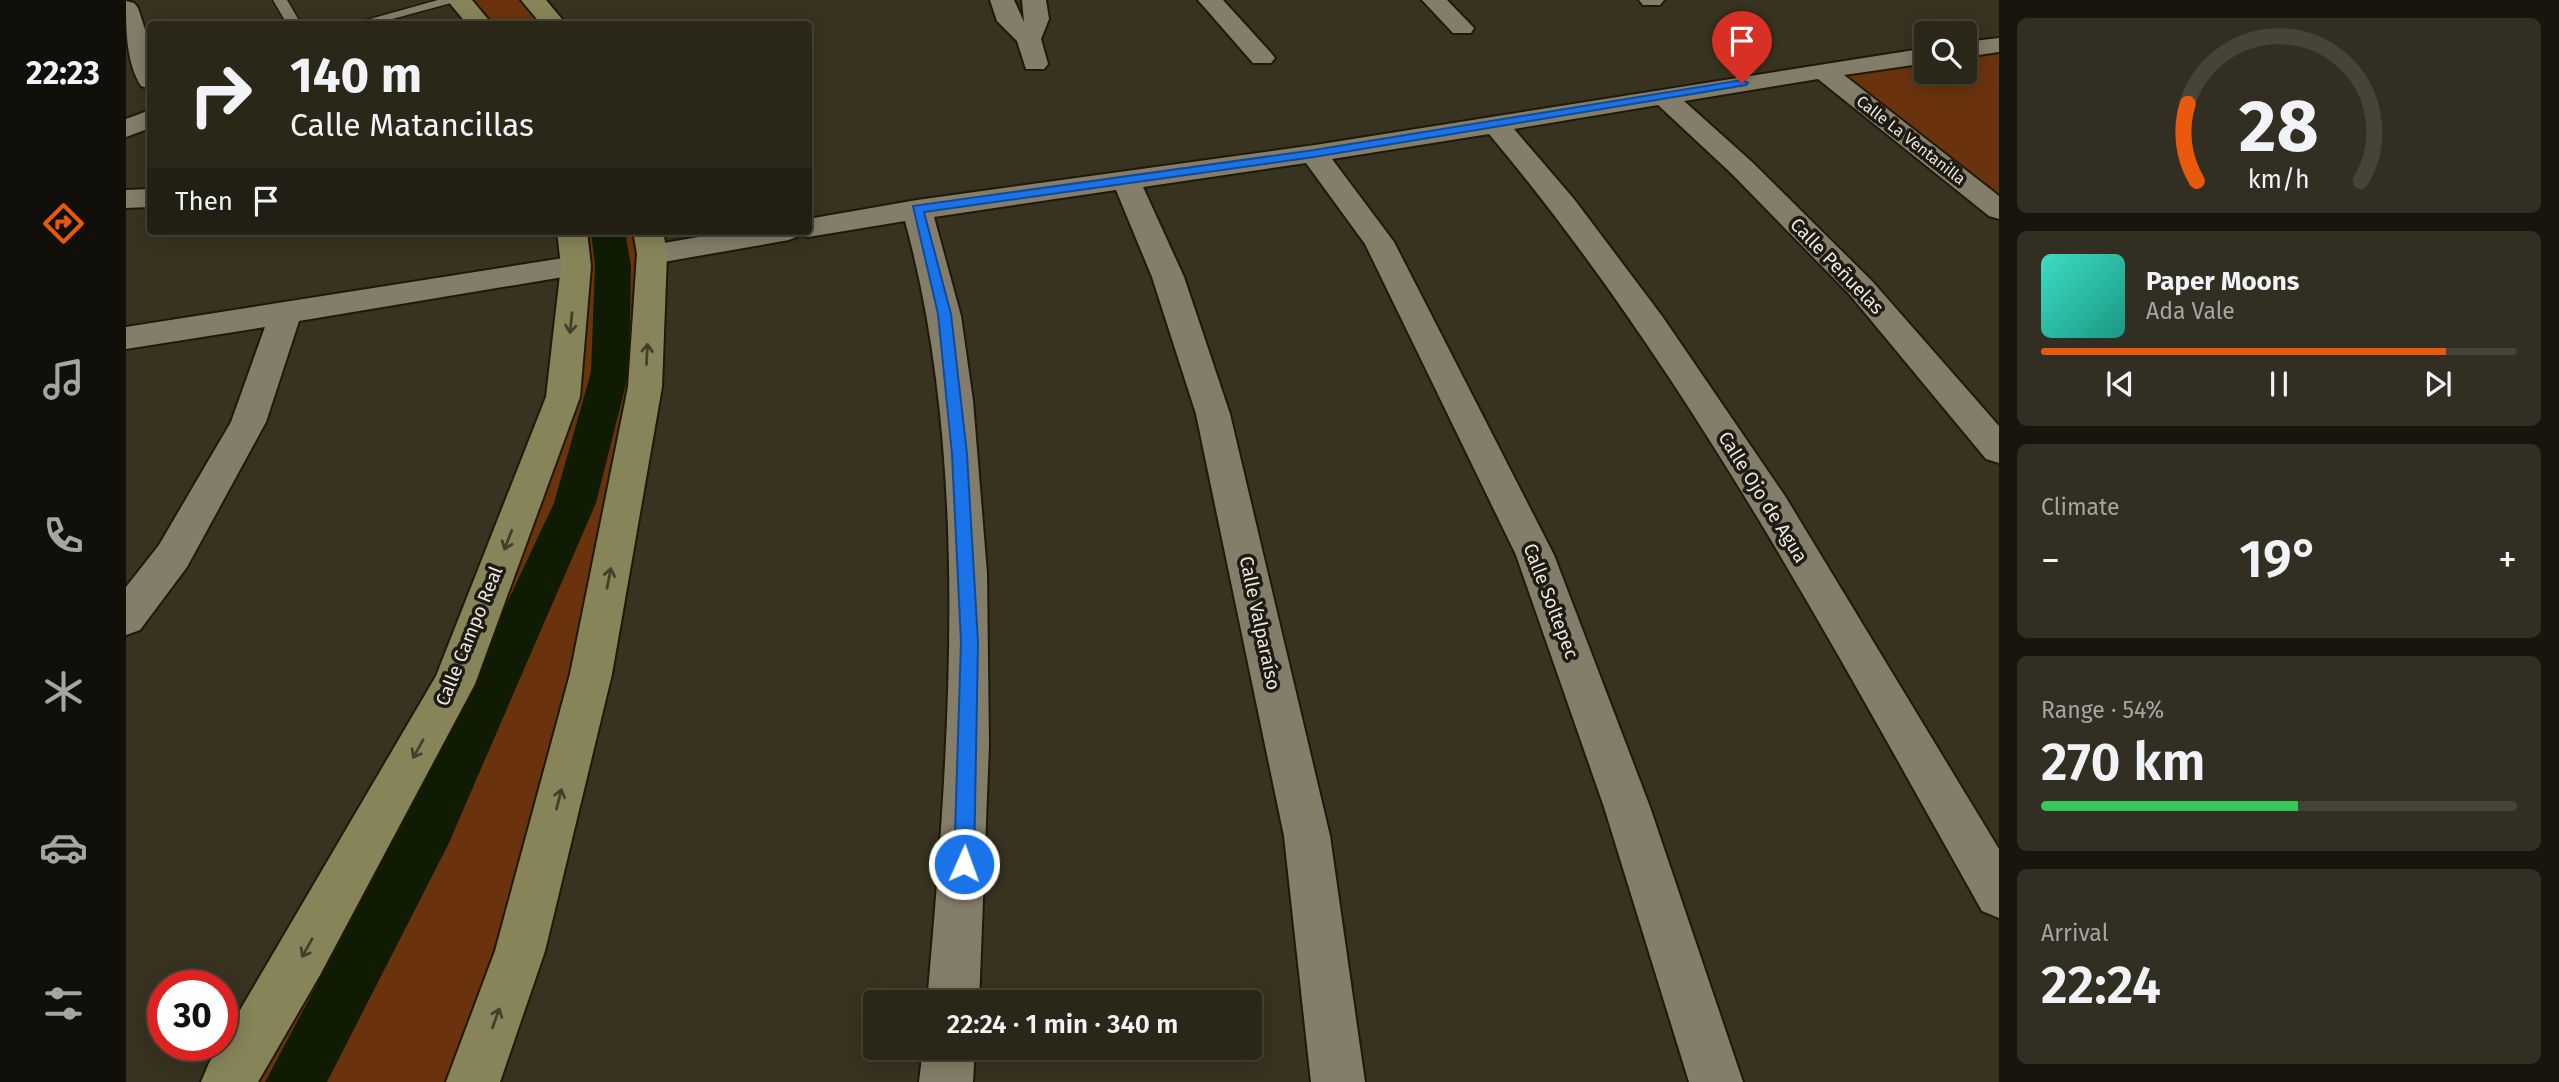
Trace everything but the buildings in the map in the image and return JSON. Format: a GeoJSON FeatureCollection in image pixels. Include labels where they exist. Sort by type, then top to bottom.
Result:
{"type":"FeatureCollection","features":[{"type":"Feature","properties":{"kind":"street"},"geometry":{"type":"LineString","coordinates":[[457,0],[477,21]]}},
{"type":"Feature","properties":{"kind":"street"},"geometry":{"type":"LineString","coordinates":[[533,0],[551,21]]}},
{"type":"Feature","properties":{"kind":"street"},"geometry":{"type":"LineString","coordinates":[[1002,0],[1009,21],[1029,39],[1035,64]]}},
{"type":"Feature","properties":{"kind":"street"},"geometry":{"type":"LineString","coordinates":[[1029,39],[1037,19],[1034,0]]}},
{"type":"Feature","properties":{"kind":"street"},"geometry":{"type":"LineString","coordinates":[[1210,0],[1262,58]]}},
{"type":"Feature","properties":{"kind":"street"},"geometry":{"type":"LineString","coordinates":[[1236,26],[1245,18],[1242,0]]}},
{"type":"Feature","properties":{"kind":"street"},"geometry":{"type":"LineString","coordinates":[[1434,0],[1462,28]]}},
{"type":"Feature","properties":{"kind":"street"},"geometry":{"type":"LineString","coordinates":[[128,17],[147,72]]}},
{"type":"Feature","properties":{"kind":"street"},"geometry":{"type":"LineString","coordinates":[[1977,48],[1999,45]]}},
{"type":"Feature","properties":{"kind":"street"},"geometry":{"type":"LineString","coordinates":[[812,227],[917,209],[1314,153],[1662,95],[1914,57]]}},
{"type":"Feature","properties":{"kind":"street","name":"Calle La Ventanilla"},"geometry":{"type":"LineString","coordinates":[[1823,71],[1999,210]]}},
{"type":"Feature","properties":{"kind":"street","name":"Calle Peñuelas"},"geometry":{"type":"LineString","coordinates":[[1662,95],[1742,168],[1861,288],[1999,450]]}},
{"type":"Feature","properties":{"kind":"street"},"geometry":{"type":"LineString","coordinates":[[126,129],[147,119]]}},
{"type":"Feature","properties":{"kind":"street","name":"Calle Ojo de Agua"},"geometry":{"type":"LineString","coordinates":[[1494,123],[1563,205],[1651,324],[1772,506],[1999,894]]}},
{"type":"Feature","properties":{"kind":"street","name":"Calle Soltepec"},"geometry":{"type":"LineString","coordinates":[[1314,153],[1378,242],[1535,555],[1627,807],[1716,1082]]}},
{"type":"Feature","properties":{"kind":"street","name":"Calle Valparaíso"},"geometry":{"type":"LineString","coordinates":[[1125,179],[1168,277],[1213,414],[1307,836],[1338,1082]]}},
{"type":"Feature","properties":{"kind":"street"},"geometry":{"type":"LineString","coordinates":[[917,209],[945,314],[960,454],[970,642],[964,864],[954,990]]}},
{"type":"Feature","properties":{"kind":"street"},"geometry":{"type":"LineString","coordinates":[[473,1082],[520,951],[591,674],[645,387],[650,243],[743,235]]}},
{"type":"Feature","properties":{"kind":"street"},"geometry":{"type":"LineString","coordinates":[[126,338],[286,313],[574,248]]}},
{"type":"Feature","properties":{"kind":"street","name":"Calle Campo Real"},"geometry":{"type":"LineString","coordinates":[[228,1082],[302,957],[454,684],[562,397],[574,248]]}},
{"type":"Feature","properties":{"kind":"street"},"geometry":{"type":"LineString","coordinates":[[126,618],[173,556],[248,422],[286,313]]}},
{"type":"Feature","properties":{"kind":"street"},"geometry":{"type":"LineString","coordinates":[[946,1082],[948,1060]]}},
{"type":"Feature","properties":{"kind":"lane"},"geometry":{"type":"LineString","coordinates":[[280,0],[292,21]]}},
{"type":"Feature","properties":{"kind":"lane"},"geometry":{"type":"LineString","coordinates":[[371,21],[457,0]]}},
{"type":"Feature","properties":{"kind":"shaded area"},"geometry":{"type":"Polygon","coordinates":[[[459,0],[533,0],[551,21],[477,21],[459,0]]]}},
{"type":"Feature","properties":{"kind":"shaded area"},"geometry":{"type":"Polygon","coordinates":[[[1999,45],[1999,210],[1823,71],[1914,57],[1914,84],[1977,84],[1977,48],[1999,45]]]}},
{"type":"Feature","properties":{"kind":"shaded area"},"geometry":{"type":"Polygon","coordinates":[[[572,235],[648,235],[645,387],[473,1082],[228,1082],[454,684],[563,397],[572,235]]]}},
{"type":"Feature","properties":{"kind":"waterway"},"geometry":{"type":"LineString","coordinates":[[295,1082],[429,827],[575,503],[610,372],[613,266],[609,235]]}},
{"type":"Feature","properties":{"kind":"route"},"geometry":{"type":"LineString","coordinates":[[964,864],[970,642],[960,454],[945,314],[917,209],[1314,153],[1742,83]]}}]}
